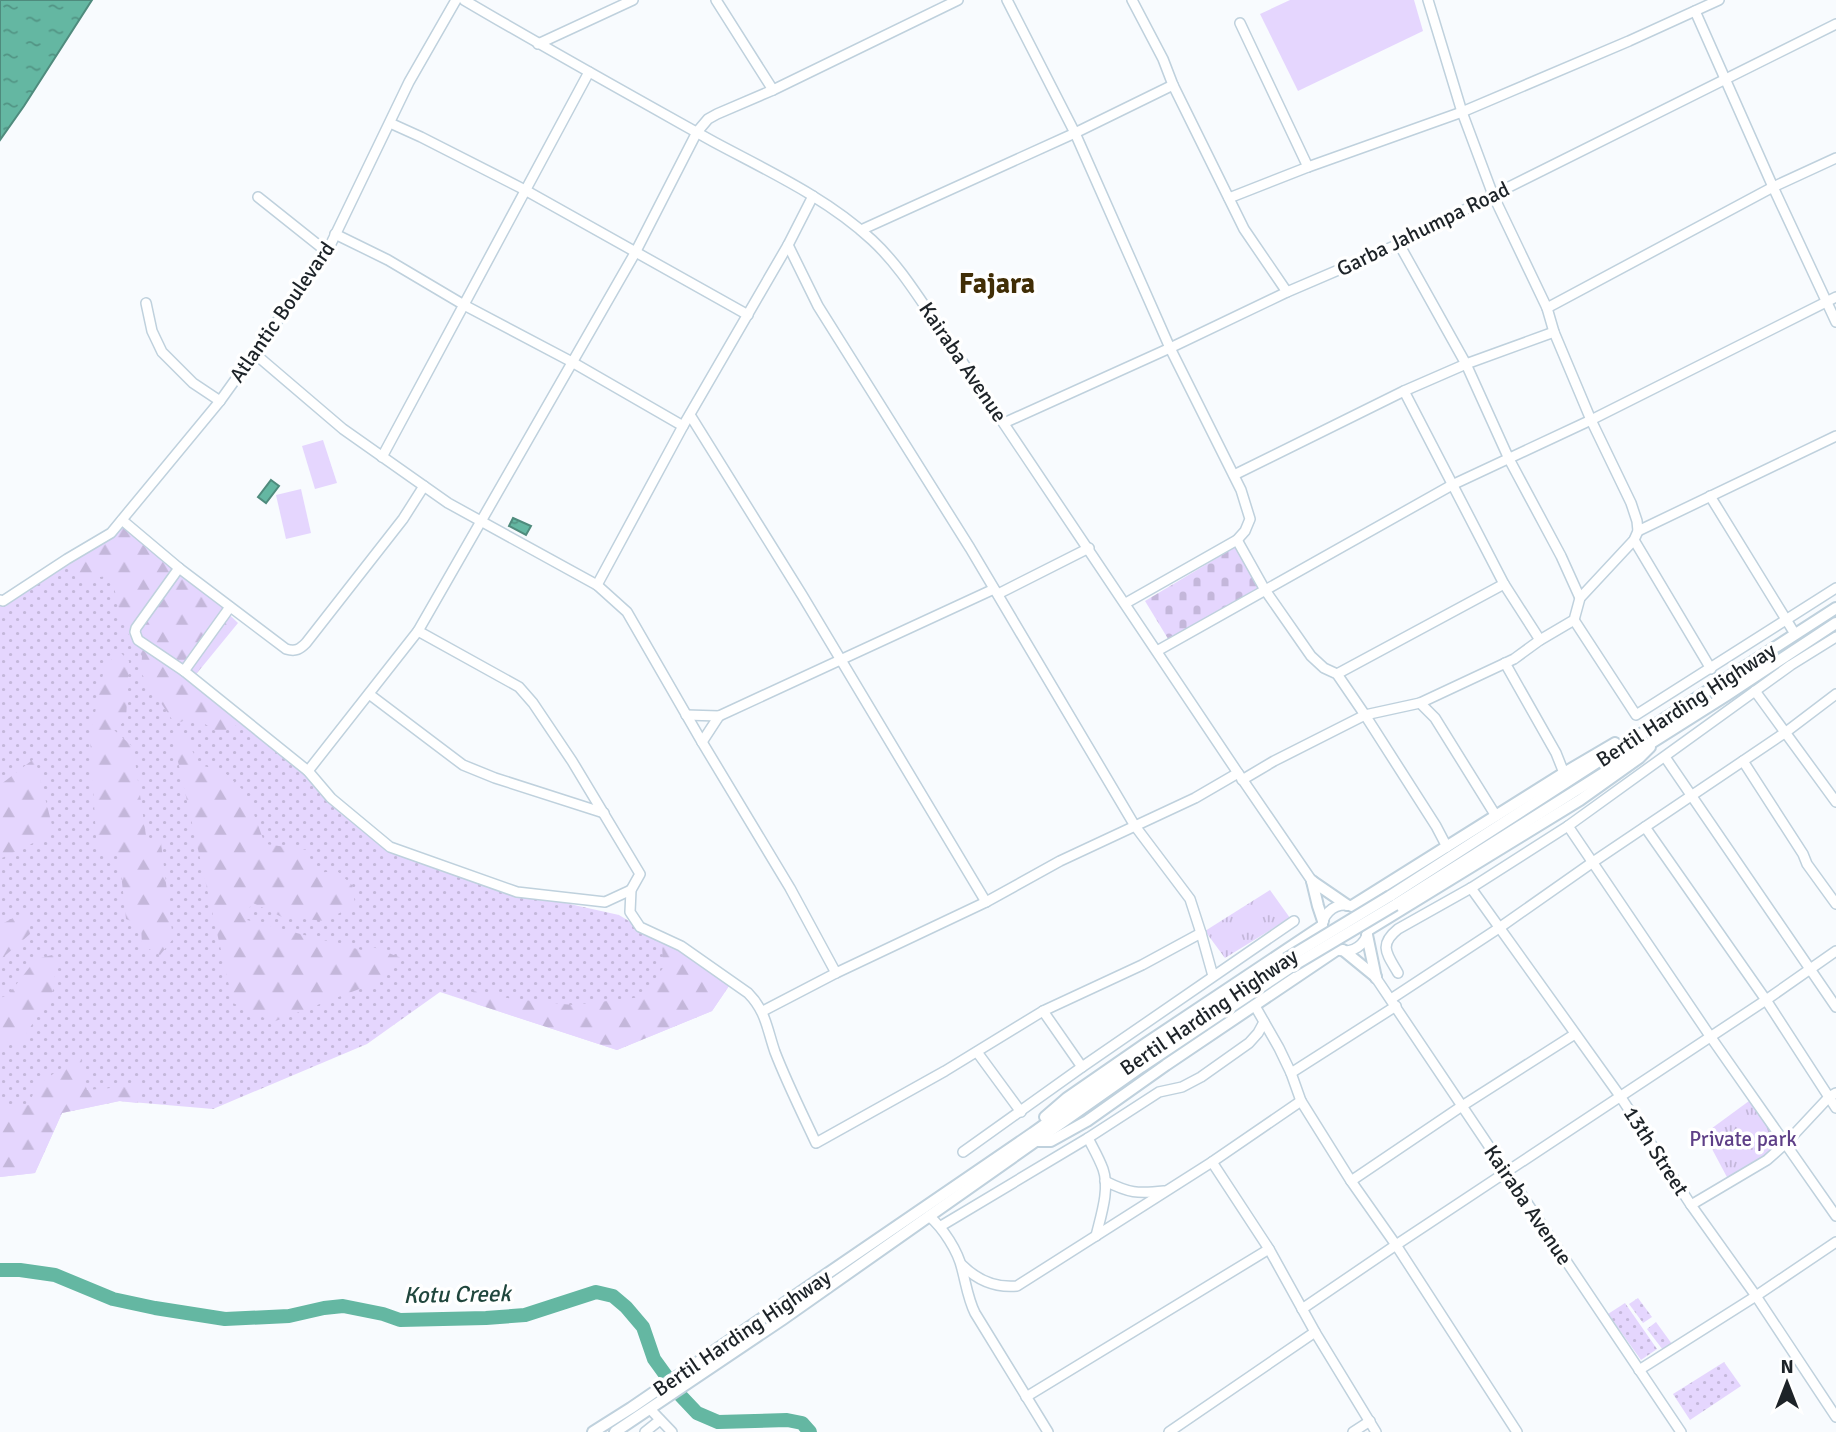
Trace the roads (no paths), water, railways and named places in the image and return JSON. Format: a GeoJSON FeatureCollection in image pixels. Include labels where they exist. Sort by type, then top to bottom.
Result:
{"type":"FeatureCollection","features":[{"type":"Feature","properties":{"kind":"main road","name":"Bertil Harding Highway"},"geometry":{"type":"LineString","coordinates":[[1650,736],[1836,608]]}},
{"type":"Feature","properties":{"kind":"main road","name":"Bertil Harding Highway"},"geometry":{"type":"LineString","coordinates":[[678,1383],[1051,1126],[1234,1004],[1452,869],[1627,750],[1727,695],[1836,622]]}},
{"type":"Feature","properties":{"kind":"main road"},"geometry":{"type":"LineString","coordinates":[[1312,881],[1350,905],[1626,737],[1650,736],[1649,749],[1580,800],[1367,932],[1376,978]]}},
{"type":"Feature","properties":{"kind":"main road"},"geometry":{"type":"LineString","coordinates":[[1312,881],[1323,923],[1067,1098],[1045,1117],[1035,1137],[1051,1141],[1087,1121],[1166,1065],[1340,950],[1376,978]]}},
{"type":"Feature","properties":{"kind":"main road","name":"Bertil Harding Highway"},"geometry":{"type":"LineString","coordinates":[[593,1432],[660,1395],[929,1216],[1035,1137]]}},
{"type":"Feature","properties":{"kind":"main road","name":"Bertil Harding Highway"},"geometry":{"type":"LineString","coordinates":[[615,1432],[650,1409],[660,1395]]}},
{"type":"Feature","properties":{"kind":"street","name":"Atlantic Boulevard"},"geometry":{"type":"LineString","coordinates":[[0,600],[3,601],[111,533],[220,401],[327,252],[409,82],[456,0]]}},
{"type":"Feature","properties":{"kind":"street","name":"Kairaba Avenue"},"geometry":{"type":"LineString","coordinates":[[464,0],[538,44],[813,196],[861,230],[885,252],[904,275],[1312,881]]}},
{"type":"Feature","properties":{"kind":"street"},"geometry":{"type":"LineString","coordinates":[[538,44],[633,0]]}},
{"type":"Feature","properties":{"kind":"street"},"geometry":{"type":"LineString","coordinates":[[716,0],[773,90]]}},
{"type":"Feature","properties":{"kind":"street"},"geometry":{"type":"LineString","coordinates":[[308,771],[418,632],[635,253],[697,132],[708,119],[717,114],[773,90],[958,0]]}},
{"type":"Feature","properties":{"kind":"street"},"geometry":{"type":"LineString","coordinates":[[1007,0],[1075,133],[1170,348],[1234,475],[1247,504],[1250,519],[1237,540],[1126,603]]}},
{"type":"Feature","properties":{"kind":"street"},"geometry":{"type":"LineString","coordinates":[[1132,0],[1244,229],[1287,292]]}},
{"type":"Feature","properties":{"kind":"street"},"geometry":{"type":"LineString","coordinates":[[1428,0],[1462,112],[1493,195],[1547,308],[1554,332],[1591,420],[1630,503],[1637,521],[1636,535],[1711,669]]}},
{"type":"Feature","properties":{"kind":"street"},"geometry":{"type":"LineString","coordinates":[[1229,198],[1462,112],[1719,0]]}},
{"type":"Feature","properties":{"kind":"street"},"geometry":{"type":"LineString","coordinates":[[1695,11],[1773,187],[1832,299],[1836,322]]}},
{"type":"Feature","properties":{"kind":"street"},"geometry":{"type":"LineString","coordinates":[[1240,23],[1308,167]]}},
{"type":"Feature","properties":{"kind":"street","name":"Garba Jahumpa Road"},"geometry":{"type":"LineString","coordinates":[[1004,423],[1287,292],[1399,244],[1836,24]]}},
{"type":"Feature","properties":{"kind":"street"},"geometry":{"type":"LineString","coordinates":[[382,457],[589,72]]}},
{"type":"Feature","properties":{"kind":"street"},"geometry":{"type":"LineString","coordinates":[[861,230],[1075,133],[1173,85]]}},
{"type":"Feature","properties":{"kind":"street"},"geometry":{"type":"LineString","coordinates":[[390,124],[525,190],[748,316]]}},
{"type":"Feature","properties":{"kind":"street"},"geometry":{"type":"LineString","coordinates":[[1547,308],[1773,187],[1836,158]]}},
{"type":"Feature","properties":{"kind":"street"},"geometry":{"type":"LineString","coordinates":[[597,585],[683,426],[789,246],[813,196]]}},
{"type":"Feature","properties":{"kind":"street"},"geometry":{"type":"LineString","coordinates":[[258,197],[327,252]]}},
{"type":"Feature","properties":{"kind":"street"},"geometry":{"type":"LineString","coordinates":[[335,234],[388,260],[683,426]]}},
{"type":"Feature","properties":{"kind":"street"},"geometry":{"type":"LineString","coordinates":[[1399,244],[1466,364],[1509,459],[1561,556],[1580,598]]}},
{"type":"Feature","properties":{"kind":"street"},"geometry":{"type":"LineString","coordinates":[[789,246],[818,306],[996,592],[1135,826],[1190,899],[1213,976]]}},
{"type":"Feature","properties":{"kind":"street"},"geometry":{"type":"LineString","coordinates":[[1157,651],[1452,485],[1591,420],[1832,299]]}},
{"type":"Feature","properties":{"kind":"street"},"geometry":{"type":"LineString","coordinates":[[146,303],[152,331],[162,352],[193,383],[220,401]]}},
{"type":"Feature","properties":{"kind":"street"},"geometry":{"type":"LineString","coordinates":[[1234,475],[1404,391],[1466,364],[1554,332]]}},
{"type":"Feature","properties":{"kind":"street"},"geometry":{"type":"LineString","coordinates":[[254,354],[344,429],[448,503],[597,585],[627,612],[790,888],[836,973]]}},
{"type":"Feature","properties":{"kind":"street"},"geometry":{"type":"LineString","coordinates":[[1404,391],[1504,584],[1540,640]]}},
{"type":"Feature","properties":{"kind":"street"},"geometry":{"type":"LineString","coordinates":[[690,415],[986,902]]}},
{"type":"Feature","properties":{"kind":"street"},"geometry":{"type":"LineString","coordinates":[[763,1011],[986,902],[1060,861],[1365,715],[1420,703],[1514,659],[1574,620],[1580,598],[1636,535],[1710,496],[1836,436]]}},
{"type":"Feature","properties":{"kind":"street"},"geometry":{"type":"LineString","coordinates":[[122,520],[179,568],[292,651],[299,650],[306,643],[403,519],[424,486]]}},
{"type":"Feature","properties":{"kind":"street"},"geometry":{"type":"LineString","coordinates":[[1710,496],[1795,634]]}},
{"type":"Feature","properties":{"kind":"street"},"geometry":{"type":"LineString","coordinates":[[1237,540],[1265,590],[1311,656],[1324,668],[1336,674],[1365,715],[1447,847]]}},
{"type":"Feature","properties":{"kind":"street"},"geometry":{"type":"LineString","coordinates":[[686,715],[719,716],[1089,548]]}},
{"type":"Feature","properties":{"kind":"street"},"geometry":{"type":"LineString","coordinates":[[179,568],[136,628],[138,640],[184,671],[308,771],[331,797],[390,847],[517,892],[605,902],[631,890]]}},
{"type":"Feature","properties":{"kind":"street"},"geometry":{"type":"LineString","coordinates":[[1336,674],[1504,584]]}},
{"type":"Feature","properties":{"kind":"street"},"geometry":{"type":"LineString","coordinates":[[1574,620],[1636,715],[1836,588]]}},
{"type":"Feature","properties":{"kind":"street"},"geometry":{"type":"LineString","coordinates":[[184,671],[230,607]]}},
{"type":"Feature","properties":{"kind":"street"},"geometry":{"type":"LineString","coordinates":[[418,632],[519,687],[572,761],[640,874],[631,890],[630,912],[640,927],[681,946],[748,993],[763,1011],[776,1053],[816,1143],[977,1052],[1043,1011],[1142,965],[1202,933]]}},
{"type":"Feature","properties":{"kind":"street"},"geometry":{"type":"LineString","coordinates":[[1398,973],[1386,952],[1386,944],[1398,929],[1471,888],[1568,826],[1800,659],[1836,637]]}},
{"type":"Feature","properties":{"kind":"street"},"geometry":{"type":"LineString","coordinates":[[1505,663],[1556,753],[1564,773]]}},
{"type":"Feature","properties":{"kind":"street"},"geometry":{"type":"LineString","coordinates":[[1755,691],[1836,802]]}},
{"type":"Feature","properties":{"kind":"street"},"geometry":{"type":"LineString","coordinates":[[369,694],[463,765],[604,813]]}},
{"type":"Feature","properties":{"kind":"street"},"geometry":{"type":"LineString","coordinates":[[1291,1073],[1593,862],[1786,732],[1836,694]]}},
{"type":"Feature","properties":{"kind":"street"},"geometry":{"type":"LineString","coordinates":[[1420,703],[1435,718],[1496,816]]}},
{"type":"Feature","properties":{"kind":"street"},"geometry":{"type":"LineString","coordinates":[[702,742],[719,716]]}},
{"type":"Feature","properties":{"kind":"street"},"geometry":{"type":"LineString","coordinates":[[1665,757],[1836,1007]]}},
{"type":"Feature","properties":{"kind":"street"},"geometry":{"type":"LineString","coordinates":[[1742,761],[1807,864],[1836,904]]}},
{"type":"Feature","properties":{"kind":"street"},"geometry":{"type":"LineString","coordinates":[[1568,826],[1836,1216]]}},
{"type":"Feature","properties":{"kind":"street"},"geometry":{"type":"LineString","coordinates":[[1645,827],[1833,1095],[1836,1108]]}},
{"type":"Feature","properties":{"kind":"street","name":"13th Street"},"geometry":{"type":"LineString","coordinates":[[1471,888],[1620,1096],[1691,1205],[1836,1416]]}},
{"type":"Feature","properties":{"kind":"street"},"geometry":{"type":"LineString","coordinates":[[1350,905],[1364,915],[1367,932],[1358,947],[1340,950],[1326,940],[1323,923],[1332,909],[1350,905]]}},
{"type":"Feature","properties":{"kind":"street"},"geometry":{"type":"LineString","coordinates":[[963,1152],[1294,921]]}},
{"type":"Feature","properties":{"kind":"street"},"geometry":{"type":"LineString","coordinates":[[1302,1309],[1836,951]]}},
{"type":"Feature","properties":{"kind":"street","name":"Kairaba Avenue"},"geometry":{"type":"LineString","coordinates":[[1376,978],[1681,1432]]}},
{"type":"Feature","properties":{"kind":"street"},"geometry":{"type":"LineString","coordinates":[[1255,1006],[1291,1073],[1301,1101],[1517,1432]]}},
{"type":"Feature","properties":{"kind":"street"},"geometry":{"type":"LineString","coordinates":[[1043,1011],[1082,1067]]}},
{"type":"Feature","properties":{"kind":"street"},"geometry":{"type":"LineString","coordinates":[[941,1226],[1159,1092],[1182,1087],[1201,1077],[1249,1043],[1264,1022]]}},
{"type":"Feature","properties":{"kind":"street"},"geometry":{"type":"LineString","coordinates":[[1351,1181],[1575,1034]]}},
{"type":"Feature","properties":{"kind":"street"},"geometry":{"type":"LineString","coordinates":[[977,1052],[1021,1112]]}},
{"type":"Feature","properties":{"kind":"street"},"geometry":{"type":"LineString","coordinates":[[1691,1205],[1767,1160],[1833,1095]]}},
{"type":"Feature","properties":{"kind":"street"},"geometry":{"type":"LineString","coordinates":[[962,1265],[972,1275],[984,1281],[1017,1286],[1212,1162],[1301,1101]]}},
{"type":"Feature","properties":{"kind":"street"},"geometry":{"type":"LineString","coordinates":[[1088,1138],[1103,1168],[1105,1181],[1096,1236]]}},
{"type":"Feature","properties":{"kind":"street"},"geometry":{"type":"LineString","coordinates":[[1212,1162],[1269,1250],[1376,1432]]}},
{"type":"Feature","properties":{"kind":"street"},"geometry":{"type":"LineString","coordinates":[[1105,1181],[1126,1191],[1166,1191]]}},
{"type":"Feature","properties":{"kind":"street"},"geometry":{"type":"LineString","coordinates":[[929,1216],[941,1226],[962,1265],[971,1307],[1048,1432]]}},
{"type":"Feature","properties":{"kind":"street"},"geometry":{"type":"LineString","coordinates":[[1639,1370],[1836,1242]]}},
{"type":"Feature","properties":{"kind":"street"},"geometry":{"type":"LineString","coordinates":[[1026,1397],[1269,1250]]}},
{"type":"Feature","properties":{"kind":"street"},"geometry":{"type":"LineString","coordinates":[[1169,1432],[1315,1332]]}},
{"type":"Feature","properties":{"kind":"street"},"geometry":{"type":"LineString","coordinates":[[650,1409],[672,1432]]}},
{"type":"Feature","properties":{"kind":"street"},"geometry":{"type":"LineString","coordinates":[[645,1432],[660,1420]]}},
{"type":"Feature","properties":{"kind":"street"},"geometry":{"type":"LineString","coordinates":[[1353,1432],[1370,1421]]}},
{"type":"Feature","properties":{"kind":"water"},"geometry":{"type":"Polygon","coordinates":[[[0,0],[92,0],[0,140],[0,0]]]}},
{"type":"Feature","properties":{"kind":"water"},"geometry":{"type":"Polygon","coordinates":[[[271,480],[279,486],[266,503],[258,497],[271,480]]]}},
{"type":"Feature","properties":{"kind":"water"},"geometry":{"type":"Polygon","coordinates":[[[513,518],[531,526],[526,535],[509,526],[513,518]]]}},
{"type":"Feature","properties":{"kind":"waterway","name":"Kotu Creek"},"geometry":{"type":"LineString","coordinates":[[0,1270],[55,1275],[113,1299],[225,1319],[289,1316],[343,1306],[400,1320],[486,1318],[525,1315],[596,1292],[613,1296],[643,1327],[654,1359],[697,1413],[718,1422],[787,1420],[802,1423],[810,1432]]}},
{"type":"Feature","properties":{"kind":"district","name":"Fajara"},"geometry":{"type":"Point","coordinates":[997,283]}},
{"type":"Feature","properties":{"kind":"park label","name":"Private park"},"geometry":{"type":"Point","coordinates":[1743,1139]}}]}
